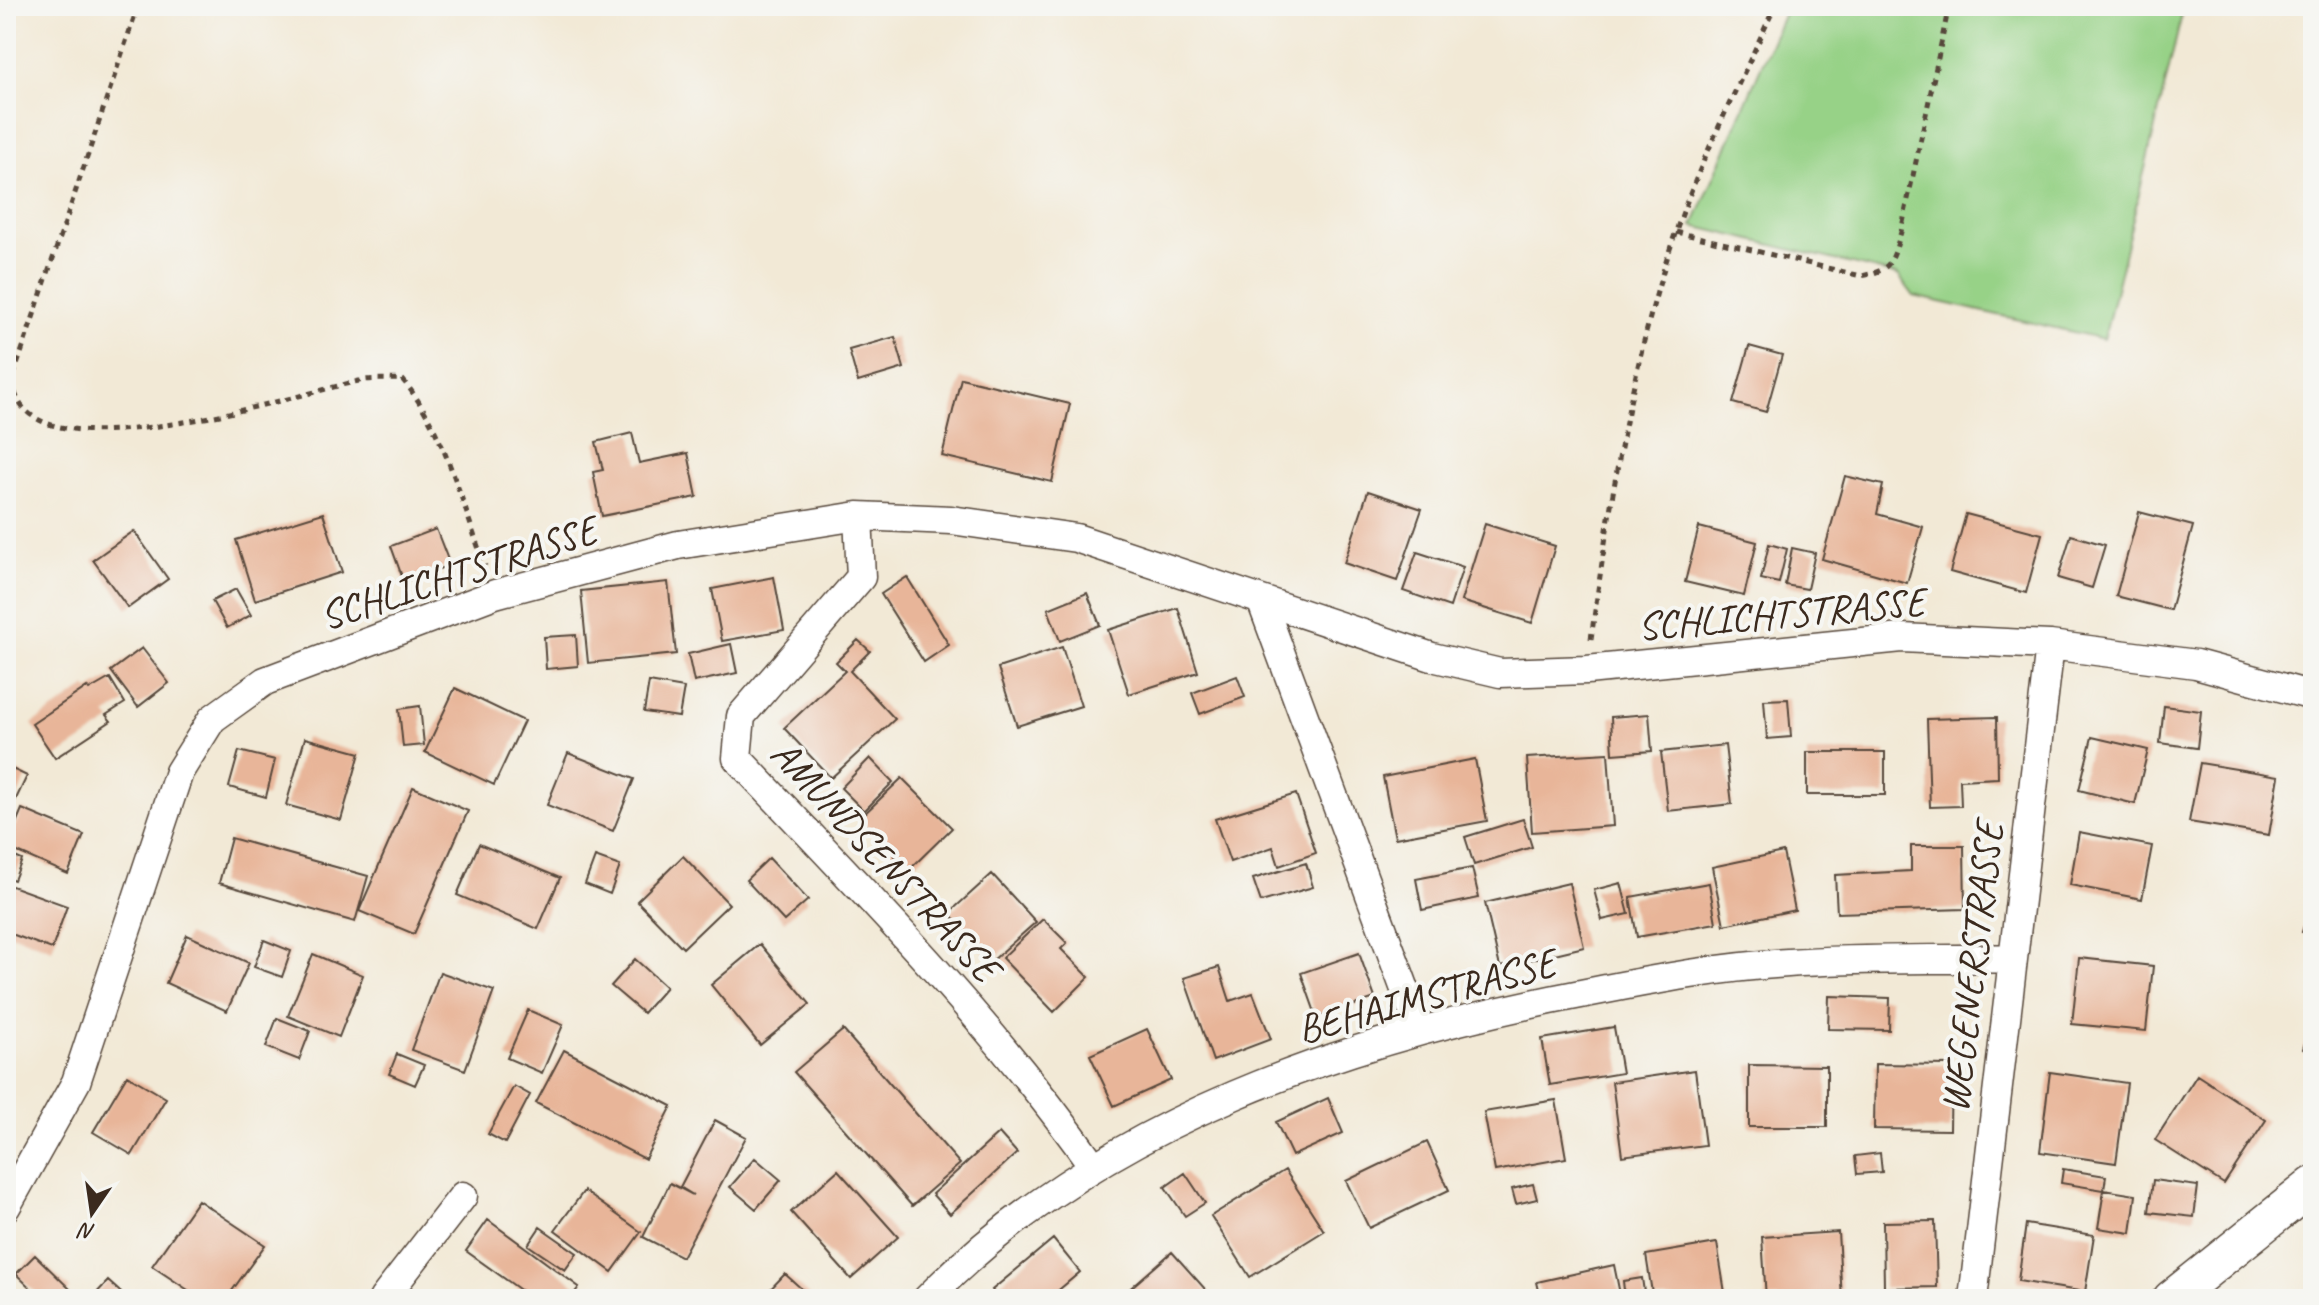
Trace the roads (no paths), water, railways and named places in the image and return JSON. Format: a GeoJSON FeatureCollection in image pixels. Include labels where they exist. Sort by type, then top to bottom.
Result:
{"type":"FeatureCollection","features":[{"type":"Feature","properties":{"kind":"street","name":"SCHLICHTSTRASSE"},"geometry":{"type":"LineString","coordinates":[[10,1190],[76,1082],[179,772],[212,719],[265,681],[495,594],[678,545],[858,516],[951,520],[1076,538],[1432,657],[1500,673],[1587,670],[1902,638],[2050,645],[2196,664],[2313,696]]}},
{"type":"Feature","properties":{"kind":"street","name":"AMUNDSENSTRASSE"},"geometry":{"type":"LineString","coordinates":[[858,516],[861,577],[741,716],[737,758],[928,960],[1038,1087],[1094,1167]]}},
{"type":"Feature","properties":{"kind":"street"},"geometry":{"type":"LineString","coordinates":[[1261,600],[1420,1030]]}},
{"type":"Feature","properties":{"kind":"street","name":"WEGENERSTRASSE"},"geometry":{"type":"LineString","coordinates":[[1973,1299],[2050,645]]}},
{"type":"Feature","properties":{"kind":"street","name":"BEHAIMSTRASSE"},"geometry":{"type":"LineString","coordinates":[[927,1299],[964,1262],[1094,1167],[1158,1130],[1286,1075],[1420,1030],[1660,979],[1759,966],[2012,958]]}},
{"type":"Feature","properties":{"kind":"street"},"geometry":{"type":"LineString","coordinates":[[2171,1299],[2313,1185]]}},
{"type":"Feature","properties":{"kind":"street"},"geometry":{"type":"LineString","coordinates":[[383,1299],[463,1196]]}}]}
